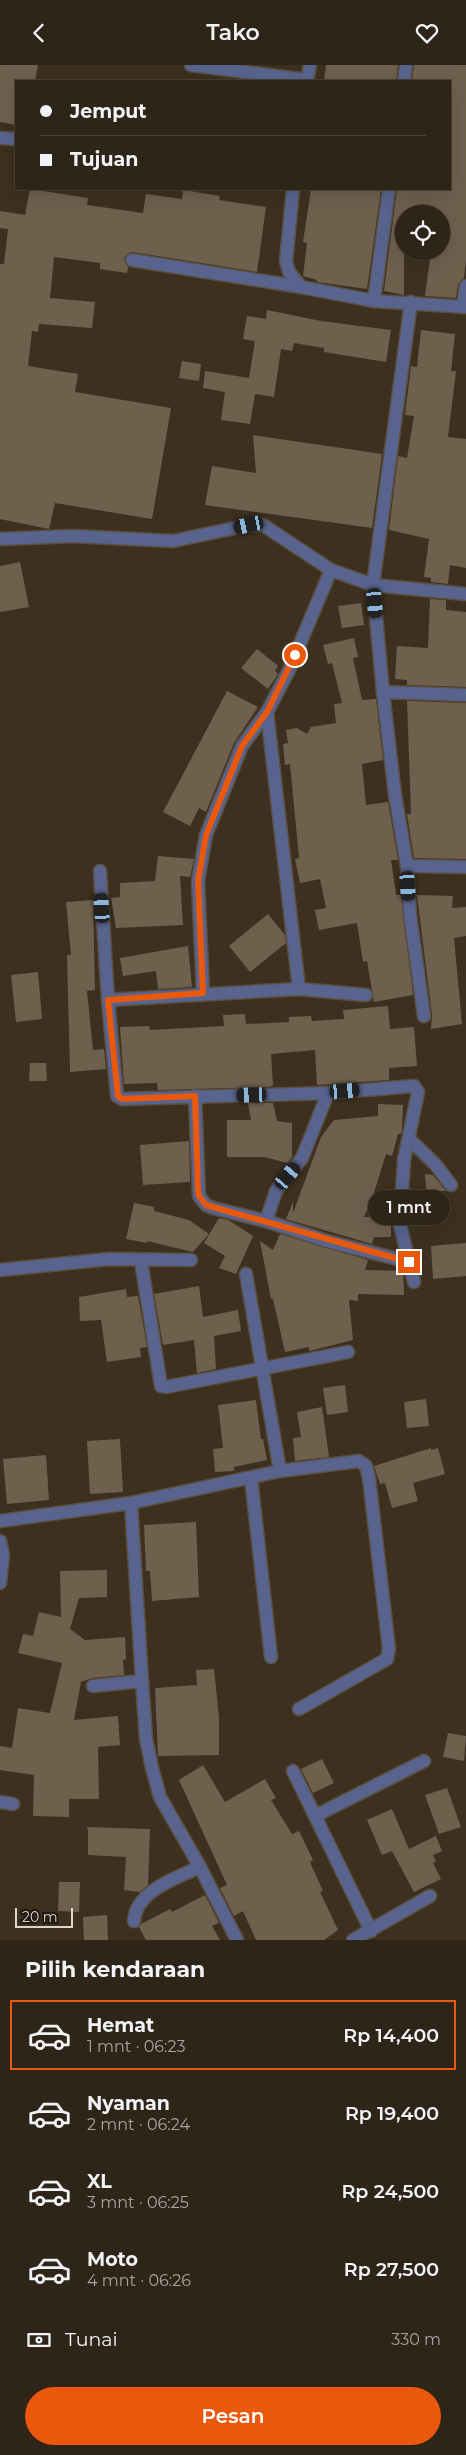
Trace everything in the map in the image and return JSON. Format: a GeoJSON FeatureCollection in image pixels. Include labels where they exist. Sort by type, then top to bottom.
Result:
{"type":"FeatureCollection","features":[{"type":"Feature","properties":{"kind":"street"},"geometry":{"type":"LineString","coordinates":[[191,65],[300,80]]}},
{"type":"Feature","properties":{"kind":"street"},"geometry":{"type":"LineString","coordinates":[[307,80],[310,65]]}},
{"type":"Feature","properties":{"kind":"street"},"geometry":{"type":"LineString","coordinates":[[404,80],[406,65]]}},
{"type":"Feature","properties":{"kind":"street"},"geometry":{"type":"LineString","coordinates":[[0,138],[15,139]]}},
{"type":"Feature","properties":{"kind":"street"},"geometry":{"type":"LineString","coordinates":[[293,190],[286,261],[289,272],[301,287]]}},
{"type":"Feature","properties":{"kind":"street"},"geometry":{"type":"LineString","coordinates":[[374,301],[389,190]]}},
{"type":"Feature","properties":{"kind":"street"},"geometry":{"type":"LineString","coordinates":[[132,260],[301,287],[374,301],[464,307],[466,286]]}},
{"type":"Feature","properties":{"kind":"street"},"geometry":{"type":"LineString","coordinates":[[411,302],[373,585],[382,691],[395,795],[407,866],[410,915],[424,1016]]}},
{"type":"Feature","properties":{"kind":"street"},"geometry":{"type":"LineString","coordinates":[[0,539],[73,537],[172,541],[249,525],[263,525],[331,570],[373,585],[466,593]]}},
{"type":"Feature","properties":{"kind":"street"},"geometry":{"type":"LineString","coordinates":[[203,993],[198,881],[206,835],[242,746],[267,712],[288,672],[331,570]]}},
{"type":"Feature","properties":{"kind":"street"},"geometry":{"type":"LineString","coordinates":[[382,691],[466,695]]}},
{"type":"Feature","properties":{"kind":"street"},"geometry":{"type":"LineString","coordinates":[[267,712],[299,989]]}},
{"type":"Feature","properties":{"kind":"street"},"geometry":{"type":"LineString","coordinates":[[407,866],[466,867]]}},
{"type":"Feature","properties":{"kind":"street"},"geometry":{"type":"LineString","coordinates":[[100,871],[108,1000],[118,1096],[122,1099],[328,1093],[414,1087],[418,1092],[401,1187],[400,1225],[414,1282]]}},
{"type":"Feature","properties":{"kind":"street"},"geometry":{"type":"LineString","coordinates":[[108,1000],[203,993],[299,989],[366,995]]}},
{"type":"Feature","properties":{"kind":"street"},"geometry":{"type":"LineString","coordinates":[[266,1221],[276,1191],[302,1158],[328,1093]]}},
{"type":"Feature","properties":{"kind":"street"},"geometry":{"type":"LineString","coordinates":[[195,1096],[199,1196],[206,1205],[266,1221],[327,1241],[409,1262]]}},
{"type":"Feature","properties":{"kind":"street"},"geometry":{"type":"LineString","coordinates":[[409,1139],[435,1164],[451,1185]]}},
{"type":"Feature","properties":{"kind":"street"},"geometry":{"type":"LineString","coordinates":[[0,1270],[109,1259],[141,1261],[190,1260]]}},
{"type":"Feature","properties":{"kind":"street"},"geometry":{"type":"LineString","coordinates":[[141,1261],[161,1385],[166,1387],[262,1367],[348,1352]]}},
{"type":"Feature","properties":{"kind":"street"},"geometry":{"type":"LineString","coordinates":[[246,1274],[280,1471]]}},
{"type":"Feature","properties":{"kind":"street"},"geometry":{"type":"LineString","coordinates":[[0,1521],[131,1503],[280,1471],[358,1461],[366,1466],[389,1649],[387,1659],[299,1709]]}},
{"type":"Feature","properties":{"kind":"street"},"geometry":{"type":"LineString","coordinates":[[251,1478],[271,1657]]}},
{"type":"Feature","properties":{"kind":"street"},"geometry":{"type":"LineString","coordinates":[[131,1503],[146,1739],[160,1797],[200,1867],[237,1940]]}},
{"type":"Feature","properties":{"kind":"street"},"geometry":{"type":"LineString","coordinates":[[0,1541],[3,1555],[0,1583]]}},
{"type":"Feature","properties":{"kind":"street"},"geometry":{"type":"LineString","coordinates":[[93,1686],[142,1681]]}},
{"type":"Feature","properties":{"kind":"street"},"geometry":{"type":"LineString","coordinates":[[315,1816],[424,1761]]}},
{"type":"Feature","properties":{"kind":"street"},"geometry":{"type":"LineString","coordinates":[[293,1771],[371,1931]]}},
{"type":"Feature","properties":{"kind":"street"},"geometry":{"type":"LineString","coordinates":[[134,1921],[135,1910],[142,1900],[166,1882],[200,1867]]}},
{"type":"Feature","properties":{"kind":"street"},"geometry":{"type":"LineString","coordinates":[[353,1940],[430,1896]]}},
{"type":"Feature","properties":{"kind":"building"},"geometry":{"type":"Polygon","coordinates":[[[0,65],[38,65],[35,80],[15,80],[15,125],[0,122],[0,65]]]}},
{"type":"Feature","properties":{"kind":"building"},"geometry":{"type":"Polygon","coordinates":[[[326,65],[398,65],[396,80],[324,80],[326,65]]]}},
{"type":"Feature","properties":{"kind":"building"},"geometry":{"type":"Polygon","coordinates":[[[414,65],[466,65],[466,260],[464,278],[458,284],[456,298],[425,296],[430,260],[450,260],[450,205],[395,205],[395,260],[404,260],[404,295],[384,291],[397,190],[451,190],[451,80],[412,80],[414,65]]]}},
{"type":"Feature","properties":{"kind":"building"},"geometry":{"type":"Polygon","coordinates":[[[30,190],[88,198],[87,205],[143,213],[146,194],[182,199],[183,190],[220,196],[219,200],[266,207],[257,272],[133,252],[124,258],[128,267],[127,273],[100,269],[100,263],[54,257],[50,298],[95,302],[92,328],[39,324],[38,332],[32,331],[28,366],[78,374],[75,392],[171,408],[152,519],[55,503],[49,529],[0,519],[0,264],[4,264],[8,229],[0,228],[0,211],[25,215],[30,190]]]}},
{"type":"Feature","properties":{"kind":"building"},"geometry":{"type":"Polygon","coordinates":[[[311,190],[381,190],[367,289],[317,282],[317,280],[303,276],[307,243],[303,242],[311,190]]]}},
{"type":"Feature","properties":{"kind":"building"},"geometry":{"type":"Polygon","coordinates":[[[267,310],[321,321],[391,330],[386,362],[324,352],[324,348],[294,343],[292,351],[281,349],[274,397],[255,394],[250,424],[221,420],[225,392],[203,388],[205,371],[249,378],[255,341],[243,339],[247,316],[266,319],[267,310]]]}},
{"type":"Feature","properties":{"kind":"building"},"geometry":{"type":"Polygon","coordinates":[[[421,330],[455,334],[451,371],[456,371],[448,437],[466,439],[466,568],[450,565],[448,584],[431,582],[431,578],[424,577],[429,539],[389,530],[398,456],[407,458],[414,416],[405,415],[411,366],[417,367],[421,330]]]}},
{"type":"Feature","properties":{"kind":"building"},"geometry":{"type":"Polygon","coordinates":[[[182,361],[201,364],[199,381],[179,378],[182,361]]]}},
{"type":"Feature","properties":{"kind":"building"},"geometry":{"type":"Polygon","coordinates":[[[253,435],[382,454],[372,528],[205,505],[212,466],[256,473],[253,435]]]}},
{"type":"Feature","properties":{"kind":"building"},"geometry":{"type":"Polygon","coordinates":[[[20,562],[29,607],[0,612],[0,566],[20,562]]]}},
{"type":"Feature","properties":{"kind":"building"},"geometry":{"type":"Polygon","coordinates":[[[430,599],[446,600],[446,610],[466,612],[466,687],[407,685],[407,680],[395,679],[397,646],[428,648],[430,599]]]}},
{"type":"Feature","properties":{"kind":"building"},"geometry":{"type":"Polygon","coordinates":[[[361,603],[364,625],[342,628],[338,606],[361,603]]]}},
{"type":"Feature","properties":{"kind":"building"},"geometry":{"type":"Polygon","coordinates":[[[354,638],[358,657],[353,658],[362,700],[376,699],[383,760],[362,764],[366,805],[388,802],[398,860],[391,860],[396,895],[401,895],[413,995],[374,1002],[367,961],[363,962],[357,923],[319,930],[315,910],[326,908],[320,879],[300,883],[295,859],[299,858],[290,764],[285,765],[283,744],[288,743],[286,730],[297,728],[307,734],[311,727],[336,723],[334,704],[342,703],[332,663],[328,664],[323,645],[354,638]]]}},
{"type":"Feature","properties":{"kind":"building"},"geometry":{"type":"Polygon","coordinates":[[[257,649],[278,666],[275,671],[278,674],[268,689],[241,668],[257,649]]]}},
{"type":"Feature","properties":{"kind":"building"},"geometry":{"type":"Polygon","coordinates":[[[227,691],[258,707],[234,743],[206,812],[199,808],[190,826],[163,812],[227,691]]]}},
{"type":"Feature","properties":{"kind":"building"},"geometry":{"type":"Polygon","coordinates":[[[407,701],[466,703],[466,859],[414,858],[407,814],[411,814],[407,701]]]}},
{"type":"Feature","properties":{"kind":"building"},"geometry":{"type":"Polygon","coordinates":[[[158,856],[194,859],[190,877],[180,876],[183,925],[116,928],[111,898],[120,897],[120,883],[155,881],[158,856]]]}},
{"type":"Feature","properties":{"kind":"building"},"geometry":{"type":"Polygon","coordinates":[[[417,895],[453,896],[452,908],[466,907],[466,936],[454,938],[462,1024],[431,1029],[432,1015],[417,895]]]}},
{"type":"Feature","properties":{"kind":"building"},"geometry":{"type":"Polygon","coordinates":[[[93,900],[95,990],[87,991],[93,1050],[104,1049],[106,1069],[70,1072],[67,955],[71,955],[66,902],[93,900]]]}},
{"type":"Feature","properties":{"kind":"building"},"geometry":{"type":"Polygon","coordinates":[[[268,914],[285,935],[286,943],[250,972],[229,946],[268,914]]]}},
{"type":"Feature","properties":{"kind":"building"},"geometry":{"type":"Polygon","coordinates":[[[188,946],[192,987],[158,989],[156,971],[123,976],[120,958],[188,946]]]}},
{"type":"Feature","properties":{"kind":"building"},"geometry":{"type":"Polygon","coordinates":[[[38,972],[42,1019],[16,1022],[11,975],[38,972]]]}},
{"type":"Feature","properties":{"kind":"building"},"geometry":{"type":"Polygon","coordinates":[[[388,1006],[390,1029],[414,1027],[417,1066],[389,1068],[389,1080],[317,1085],[315,1050],[271,1054],[273,1085],[269,1087],[158,1090],[157,1083],[124,1084],[120,1027],[149,1026],[150,1030],[224,1026],[223,1015],[245,1014],[246,1024],[289,1022],[289,1017],[311,1016],[312,1021],[344,1019],[343,1010],[388,1006]]]}},
{"type":"Feature","properties":{"kind":"building"},"geometry":{"type":"Polygon","coordinates":[[[30,1063],[46,1063],[47,1081],[29,1081],[30,1063]]]}},
{"type":"Feature","properties":{"kind":"building"},"geometry":{"type":"Polygon","coordinates":[[[248,1103],[273,1103],[277,1121],[292,1123],[292,1157],[288,1163],[264,1157],[227,1157],[227,1120],[251,1120],[248,1103]]]}},
{"type":"Feature","properties":{"kind":"building"},"geometry":{"type":"Polygon","coordinates":[[[378,1104],[403,1105],[402,1128],[401,1134],[398,1134],[392,1156],[386,1154],[372,1199],[364,1217],[391,1217],[391,1237],[374,1237],[372,1244],[286,1219],[293,1202],[293,1213],[321,1137],[334,1120],[378,1116],[378,1104]]]}},
{"type":"Feature","properties":{"kind":"building"},"geometry":{"type":"Polygon","coordinates":[[[189,1141],[190,1182],[143,1185],[140,1145],[189,1141]]]}},
{"type":"Feature","properties":{"kind":"building"},"geometry":{"type":"Polygon","coordinates":[[[425,1174],[433,1175],[446,1191],[440,1191],[437,1222],[429,1222],[425,1174]]]}},
{"type":"Feature","properties":{"kind":"building"},"geometry":{"type":"Polygon","coordinates":[[[134,1203],[154,1207],[154,1211],[189,1220],[209,1234],[193,1252],[147,1241],[147,1243],[126,1239],[134,1203]]]}},
{"type":"Feature","properties":{"kind":"building"},"geometry":{"type":"Polygon","coordinates":[[[219,1218],[228,1220],[253,1236],[236,1274],[219,1268],[225,1256],[204,1243],[219,1218]]]}},
{"type":"Feature","properties":{"kind":"building"},"geometry":{"type":"Polygon","coordinates":[[[280,1234],[368,1260],[365,1270],[403,1271],[404,1295],[358,1294],[358,1301],[349,1300],[353,1340],[309,1351],[309,1347],[285,1352],[273,1299],[271,1299],[260,1241],[273,1250],[280,1234]]]}},
{"type":"Feature","properties":{"kind":"building"},"geometry":{"type":"Polygon","coordinates":[[[466,1243],[466,1276],[433,1279],[431,1246],[466,1243]]]}},
{"type":"Feature","properties":{"kind":"building"},"geometry":{"type":"Polygon","coordinates":[[[199,1286],[203,1317],[238,1310],[241,1331],[214,1336],[216,1369],[197,1373],[194,1340],[163,1345],[154,1294],[199,1286]]]}},
{"type":"Feature","properties":{"kind":"building"},"geometry":{"type":"Polygon","coordinates":[[[126,1289],[127,1297],[138,1296],[147,1347],[140,1348],[141,1357],[107,1362],[101,1320],[80,1321],[79,1297],[126,1289]]]}},
{"type":"Feature","properties":{"kind":"building"},"geometry":{"type":"Polygon","coordinates":[[[345,1385],[348,1412],[327,1415],[323,1388],[345,1385]]]}},
{"type":"Feature","properties":{"kind":"building"},"geometry":{"type":"Polygon","coordinates":[[[426,1399],[429,1426],[407,1428],[404,1402],[426,1399]]]}},
{"type":"Feature","properties":{"kind":"building"},"geometry":{"type":"Polygon","coordinates":[[[256,1400],[261,1439],[263,1439],[267,1460],[234,1467],[234,1471],[215,1472],[213,1449],[223,1448],[218,1405],[256,1400]]]}},
{"type":"Feature","properties":{"kind":"building"},"geometry":{"type":"Polygon","coordinates":[[[322,1407],[329,1457],[295,1461],[293,1438],[301,1437],[297,1412],[322,1407]]]}},
{"type":"Feature","properties":{"kind":"building"},"geometry":{"type":"Polygon","coordinates":[[[120,1439],[123,1492],[90,1494],[87,1441],[120,1439]]]}},
{"type":"Feature","properties":{"kind":"building"},"geometry":{"type":"Polygon","coordinates":[[[431,1448],[431,1450],[438,1448],[445,1474],[413,1483],[418,1501],[392,1508],[385,1483],[380,1484],[374,1466],[431,1448]]]}},
{"type":"Feature","properties":{"kind":"building"},"geometry":{"type":"Polygon","coordinates":[[[46,1455],[49,1500],[7,1504],[3,1459],[46,1455]]]}},
{"type":"Feature","properties":{"kind":"building"},"geometry":{"type":"Polygon","coordinates":[[[196,1522],[199,1597],[152,1601],[150,1571],[146,1571],[144,1525],[196,1522]]]}},
{"type":"Feature","properties":{"kind":"building"},"geometry":{"type":"Polygon","coordinates":[[[107,1570],[107,1597],[79,1598],[70,1629],[85,1640],[125,1637],[126,1659],[123,1660],[124,1675],[92,1678],[81,1682],[74,1720],[118,1716],[120,1745],[98,1747],[99,1799],[69,1799],[69,1817],[33,1816],[34,1775],[0,1770],[0,1746],[12,1748],[18,1708],[50,1713],[62,1663],[18,1653],[23,1634],[33,1636],[39,1612],[61,1617],[60,1571],[107,1570]]]}},
{"type":"Feature","properties":{"kind":"building"},"geometry":{"type":"Polygon","coordinates":[[[214,1669],[219,1717],[219,1755],[158,1756],[155,1688],[197,1685],[196,1670],[214,1669]]]}},
{"type":"Feature","properties":{"kind":"building"},"geometry":{"type":"Polygon","coordinates":[[[448,1733],[466,1736],[464,1761],[443,1757],[448,1733]]]}},
{"type":"Feature","properties":{"kind":"building"},"geometry":{"type":"Polygon","coordinates":[[[322,1759],[334,1783],[313,1793],[301,1769],[322,1759]]]}},
{"type":"Feature","properties":{"kind":"building"},"geometry":{"type":"Polygon","coordinates":[[[203,1765],[225,1802],[265,1779],[276,1798],[271,1800],[292,1834],[299,1831],[313,1860],[310,1862],[323,1891],[320,1892],[338,1930],[324,1940],[256,1940],[243,1911],[234,1916],[220,1888],[227,1885],[179,1780],[203,1765]]]}},
{"type":"Feature","properties":{"kind":"building"},"geometry":{"type":"Polygon","coordinates":[[[447,1788],[461,1827],[439,1834],[425,1795],[447,1788]]]}},
{"type":"Feature","properties":{"kind":"building"},"geometry":{"type":"Polygon","coordinates":[[[392,1809],[409,1849],[436,1836],[442,1851],[433,1855],[436,1862],[433,1863],[441,1879],[414,1892],[392,1851],[382,1855],[367,1820],[392,1809]]]}},
{"type":"Feature","properties":{"kind":"building"},"geometry":{"type":"Polygon","coordinates":[[[87,1827],[150,1829],[148,1885],[140,1892],[124,1890],[126,1857],[88,1855],[87,1827]]]}},
{"type":"Feature","properties":{"kind":"building"},"geometry":{"type":"Polygon","coordinates":[[[59,1882],[80,1882],[79,1912],[58,1911],[59,1882]]]}},
{"type":"Feature","properties":{"kind":"building"},"geometry":{"type":"Polygon","coordinates":[[[205,1895],[219,1923],[212,1926],[220,1940],[146,1940],[139,1927],[141,1924],[170,1909],[172,1912],[205,1895]]]}},
{"type":"Feature","properties":{"kind":"building"},"geometry":{"type":"Polygon","coordinates":[[[107,1915],[108,1940],[84,1940],[83,1917],[107,1915]]]}},
{"type":"Feature","properties":{"kind":"route"},"geometry":{"type":"LineString","coordinates":[[295,655],[267,712],[242,746],[206,835],[198,881],[203,993],[108,1000],[118,1096],[122,1099],[195,1096],[198,1190],[201,1201],[206,1205],[266,1221],[327,1241],[409,1262]]}}]}
